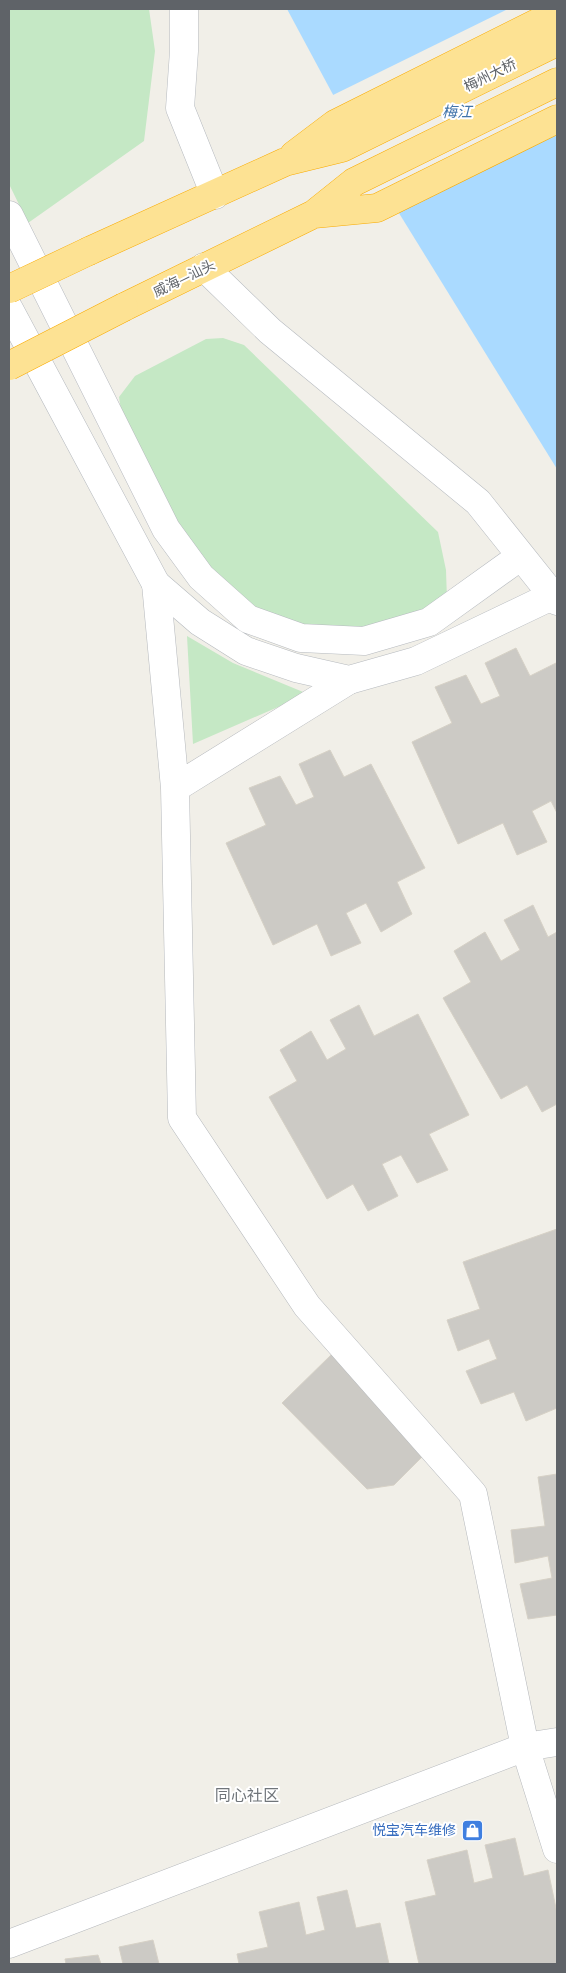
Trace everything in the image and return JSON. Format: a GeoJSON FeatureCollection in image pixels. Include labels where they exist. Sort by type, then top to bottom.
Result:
{"type":"FeatureCollection","features":[{"type":"Feature","properties":{"kind":"highway"},"geometry":{"type":"LineString","coordinates":[[9,288],[215,195],[339,136],[557,13]]}},
{"type":"Feature","properties":{"kind":"highway","name":"梅州大桥"},"geometry":{"type":"LineString","coordinates":[[339,136],[557,42]]}},
{"type":"Feature","properties":{"kind":"highway","name":"威海—汕头"},"geometry":{"type":"LineString","coordinates":[[9,366],[204,267],[314,214],[354,182],[557,82]]}},
{"type":"Feature","properties":{"kind":"highway"},"geometry":{"type":"LineString","coordinates":[[314,214],[377,208],[557,119]]}},
{"type":"Feature","properties":{"kind":"street"},"geometry":{"type":"LineString","coordinates":[[184,9],[184,51],[180,108],[215,195]]}},
{"type":"Feature","properties":{"kind":"street"},"geometry":{"type":"LineString","coordinates":[[9,216],[166,530],[201,577],[248,619],[301,638],[364,641],[429,622],[522,556]]}},
{"type":"Feature","properties":{"kind":"street"},"geometry":{"type":"LineString","coordinates":[[175,788],[349,680],[416,661],[556,598],[478,502],[270,331],[204,267]]}},
{"type":"Feature","properties":{"kind":"street"},"geometry":{"type":"LineString","coordinates":[[9,309],[156,584],[200,622],[246,651],[296,668],[349,680]]}},
{"type":"Feature","properties":{"kind":"street"},"geometry":{"type":"LineString","coordinates":[[156,584],[175,788],[182,1118],[307,1306],[473,1494],[525,1747],[557,1849]]}},
{"type":"Feature","properties":{"kind":"street"},"geometry":{"type":"LineString","coordinates":[[9,1944],[525,1747],[557,1742]]}},
{"type":"Feature","properties":{"kind":"green space"},"geometry":{"type":"Polygon","coordinates":[[[9,9],[149,9],[155,51],[144,141],[28,223],[9,184],[9,9]]]}},
{"type":"Feature","properties":{"kind":"green space"},"geometry":{"type":"Polygon","coordinates":[[[223,338],[244,345],[438,532],[446,570],[447,600],[387,634],[274,627],[196,563],[122,417],[119,397],[135,376],[206,339],[223,338]]]}},
{"type":"Feature","properties":{"kind":"green space"},"geometry":{"type":"Polygon","coordinates":[[[187,636],[233,663],[308,694],[193,744],[187,636]]]}},
{"type":"Feature","properties":{"kind":"water","name":"梅江"},"geometry":{"type":"Polygon","coordinates":[[[287,9],[557,9],[557,469],[381,184],[287,9]]]}},
{"type":"Feature","properties":{"kind":"pier"},"geometry":{"type":"Polygon","coordinates":[[[508,9],[557,9],[557,129],[394,208],[331,96],[508,9]]]}},
{"type":"Feature","properties":{"kind":"building"},"geometry":{"type":"Polygon","coordinates":[[[516,648],[530,676],[556,663],[557,665],[557,813],[551,801],[532,811],[547,842],[517,855],[503,823],[458,844],[412,742],[452,723],[435,687],[466,675],[481,704],[500,696],[485,663],[516,648]]]}},
{"type":"Feature","properties":{"kind":"building"},"geometry":{"type":"Polygon","coordinates":[[[330,750],[344,777],[371,764],[425,868],[397,882],[412,914],[381,932],[366,903],[346,913],[361,943],[331,956],[317,924],[273,945],[226,843],[266,825],[249,788],[280,776],[296,805],[314,797],[299,764],[330,750]]]}},
{"type":"Feature","properties":{"kind":"building"},"geometry":{"type":"Polygon","coordinates":[[[533,905],[548,937],[557,932],[557,1104],[542,1112],[527,1085],[501,1099],[443,998],[471,982],[454,951],[485,932],[501,961],[520,950],[504,920],[533,905]]]}},
{"type":"Feature","properties":{"kind":"building"},"geometry":{"type":"Polygon","coordinates":[[[359,1005],[374,1036],[418,1014],[469,1115],[429,1134],[448,1170],[417,1183],[401,1155],[382,1164],[398,1196],[368,1211],[353,1184],[327,1199],[269,1097],[297,1081],[280,1050],[311,1031],[327,1060],[346,1049],[330,1020],[359,1005]]]}},
{"type":"Feature","properties":{"kind":"building"},"geometry":{"type":"Polygon","coordinates":[[[557,1229],[557,1408],[526,1421],[514,1392],[481,1404],[466,1371],[497,1359],[489,1339],[458,1351],[447,1320],[480,1309],[463,1262],[557,1229]]]}},
{"type":"Feature","properties":{"kind":"building"},"geometry":{"type":"Polygon","coordinates":[[[332,1354],[428,1451],[394,1485],[367,1489],[282,1403],[332,1354]]]}},
{"type":"Feature","properties":{"kind":"building"},"geometry":{"type":"Polygon","coordinates":[[[557,1474],[557,1615],[528,1619],[520,1584],[552,1578],[548,1556],[515,1563],[511,1530],[545,1526],[538,1477],[557,1474]]]}},
{"type":"Feature","properties":{"kind":"building"},"geometry":{"type":"Polygon","coordinates":[[[515,1838],[524,1876],[548,1870],[557,1913],[557,1964],[419,1964],[405,1902],[436,1895],[427,1860],[467,1850],[474,1883],[493,1878],[485,1845],[515,1838]]]}},
{"type":"Feature","properties":{"kind":"building"},"geometry":{"type":"Polygon","coordinates":[[[347,1890],[356,1928],[380,1923],[389,1964],[239,1964],[237,1954],[268,1947],[259,1912],[299,1902],[306,1935],[325,1930],[317,1897],[347,1890]]]}},
{"type":"Feature","properties":{"kind":"building"},"geometry":{"type":"Polygon","coordinates":[[[153,1940],[159,1964],[123,1964],[119,1947],[153,1940]]]}},
{"type":"Feature","properties":{"kind":"building"},"geometry":{"type":"Polygon","coordinates":[[[98,1955],[101,1964],[66,1964],[65,1959],[98,1955]]]}},
{"type":"Feature","properties":{"kind":"place","name":"悦宝汽车维修"},"geometry":{"type":"Point","coordinates":[472,1830]}},
{"type":"Feature","properties":{"kind":"district","name":"同心社区"},"geometry":{"type":"Point","coordinates":[247,1795]}}]}
